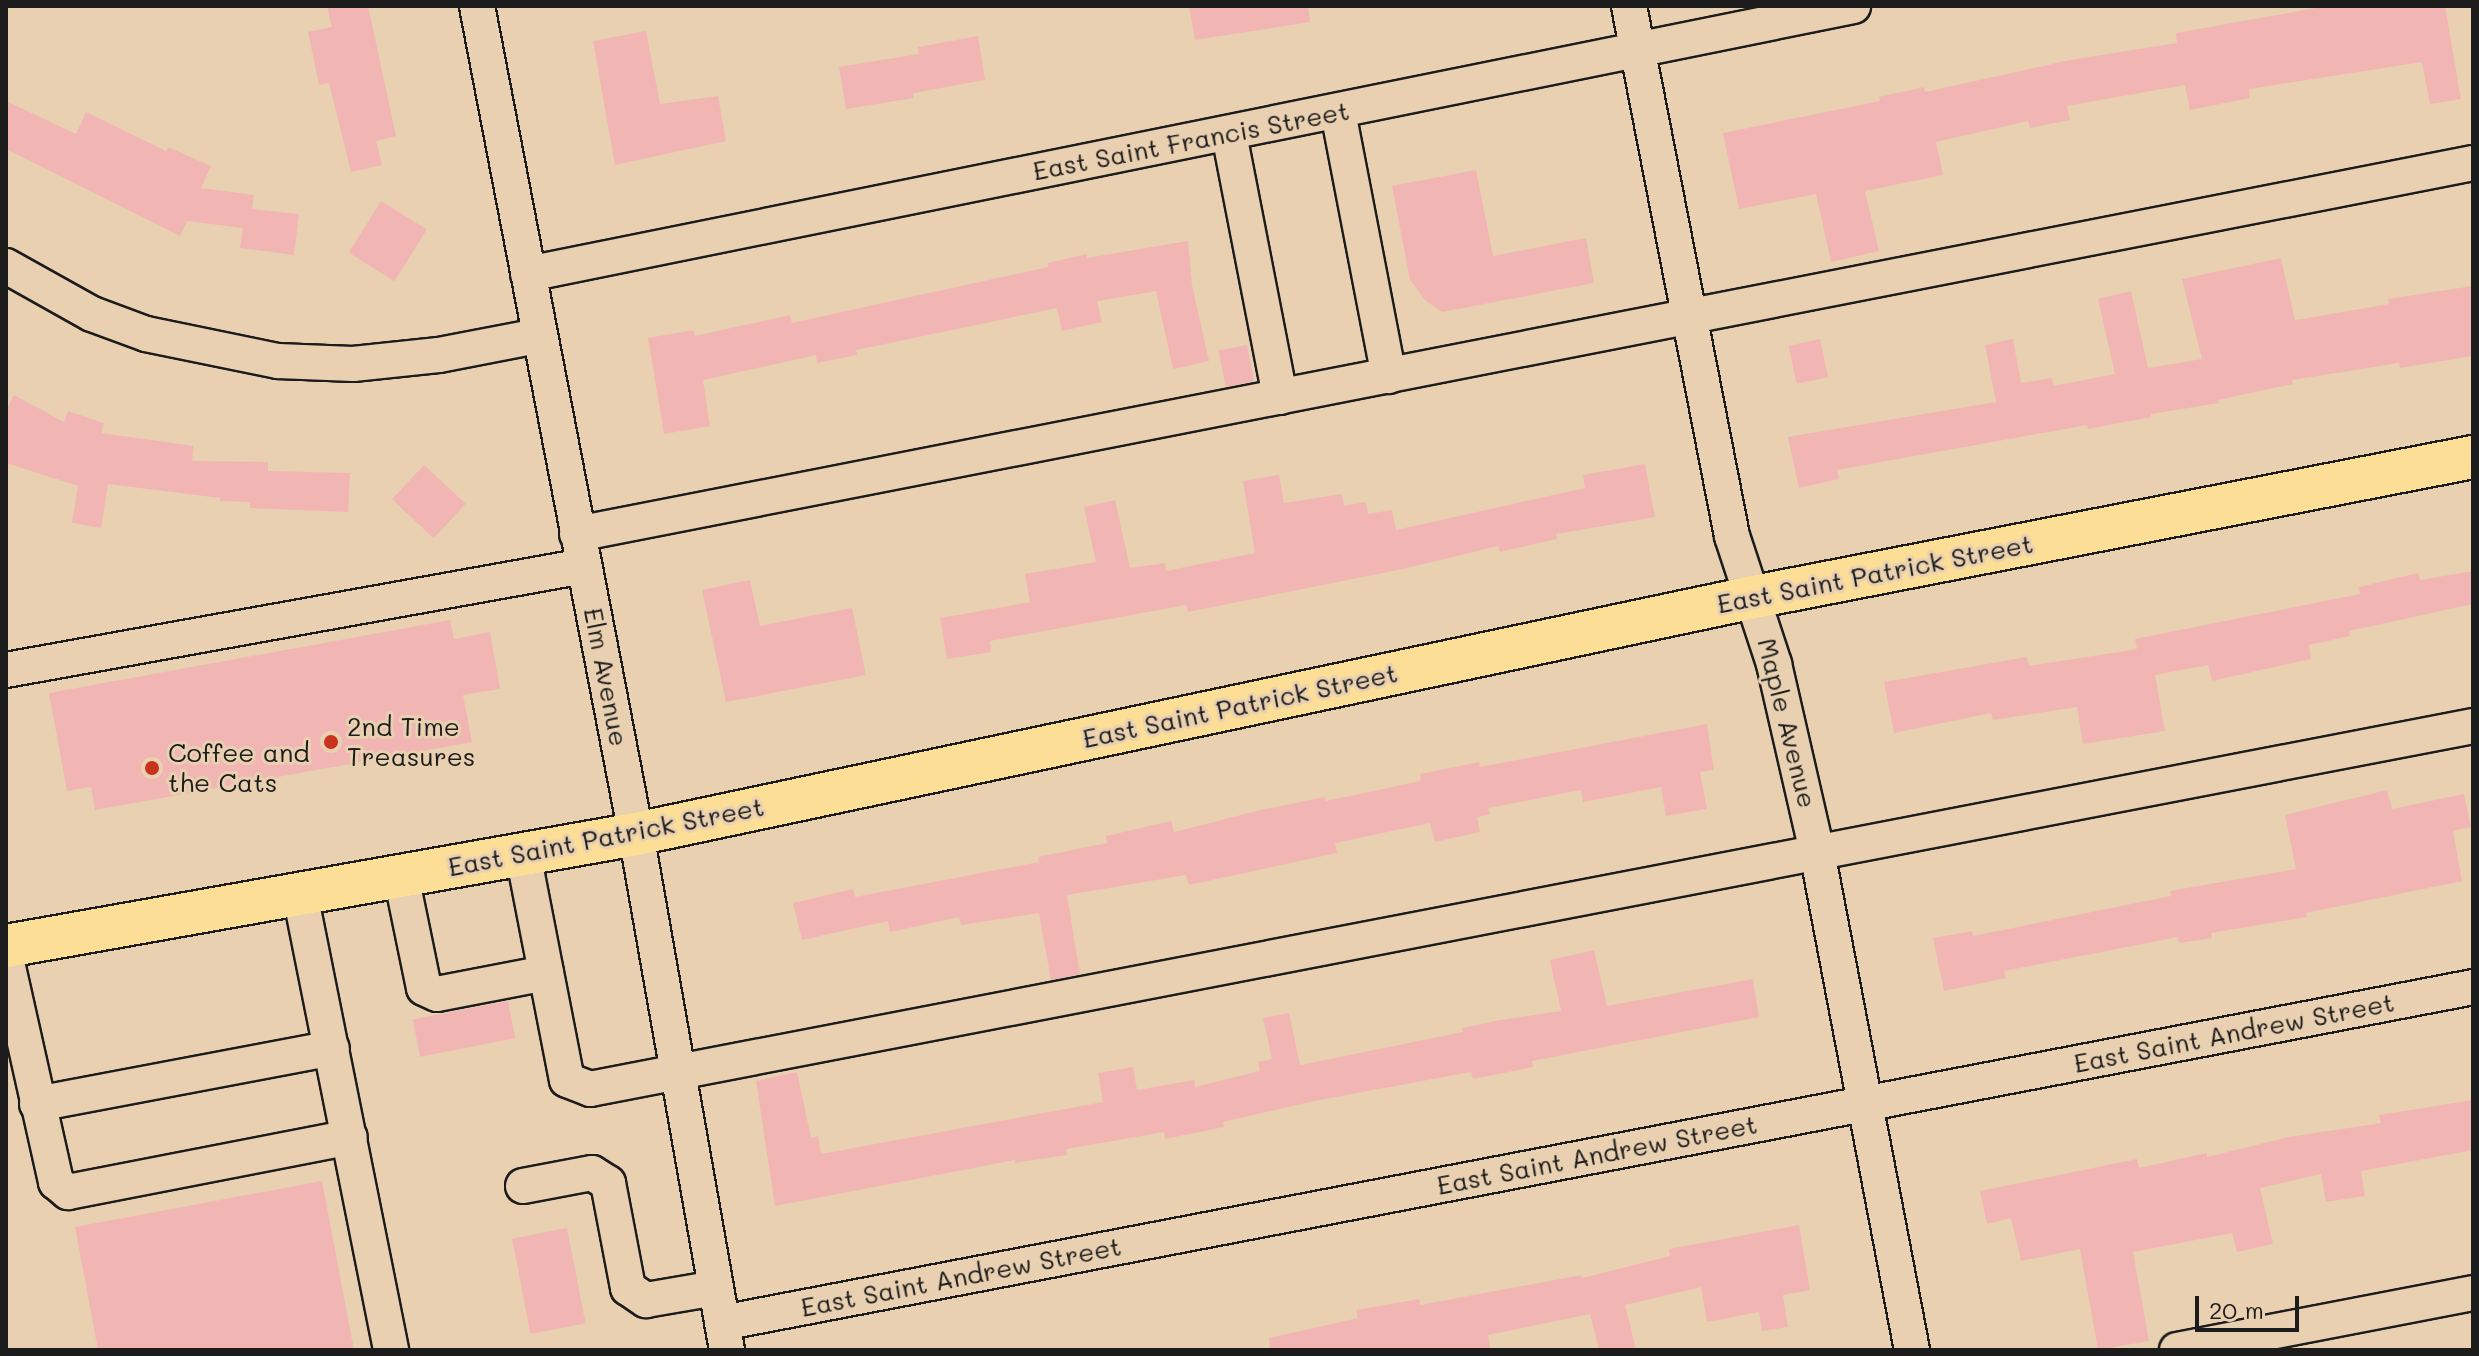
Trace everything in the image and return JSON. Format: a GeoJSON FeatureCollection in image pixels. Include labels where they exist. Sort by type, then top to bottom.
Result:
{"type":"FeatureCollection","features":[{"type":"Feature","properties":{"kind":"main road","name":"East Saint Patrick Street"},"geometry":{"type":"LineString","coordinates":[[6,946],[636,834],[1754,597],[2473,457]]}},
{"type":"Feature","properties":{"kind":"street","name":"Elm Avenue"},"geometry":{"type":"LineString","coordinates":[[477,6],[636,834],[725,1336]]}},
{"type":"Feature","properties":{"kind":"street","name":"Maple Avenue"},"geometry":{"type":"LineString","coordinates":[[1629,6],[1732,536],[1774,664],[1817,852],[1912,1350]]}},
{"type":"Feature","properties":{"kind":"street","name":"East Saint Francis Street"},"geometry":{"type":"LineString","coordinates":[[528,274],[1853,6]]}},
{"type":"Feature","properties":{"kind":"street"},"geometry":{"type":"LineString","coordinates":[[1338,112],[1389,376]]}},
{"type":"Feature","properties":{"kind":"street"},"geometry":{"type":"LineString","coordinates":[[1229,134],[1280,397]]}},
{"type":"Feature","properties":{"kind":"street"},"geometry":{"type":"LineString","coordinates":[[6,670],[581,550],[1280,397],[2473,163]]}},
{"type":"Feature","properties":{"kind":"street"},"geometry":{"type":"LineString","coordinates":[[6,266],[92,314],[146,334],[216,351],[278,361],[353,364],[439,355],[538,336]]}},
{"type":"Feature","properties":{"kind":"street"},"geometry":{"type":"LineString","coordinates":[[523,854],[567,1080],[590,1089],[679,1075],[2473,726]]}},
{"type":"Feature","properties":{"kind":"street"},"geometry":{"type":"LineString","coordinates":[[401,876],[424,988],[437,994],[546,973]]}},
{"type":"Feature","properties":{"kind":"street"},"geometry":{"type":"LineString","coordinates":[[300,894],[391,1350]]}},
{"type":"Feature","properties":{"kind":"street"},"geometry":{"type":"LineString","coordinates":[[6,958],[56,1182],[68,1192],[350,1137]]}},
{"type":"Feature","properties":{"kind":"street","name":"East Saint Andrew Street"},"geometry":{"type":"LineString","coordinates":[[725,1336],[1867,1103],[2473,987]]}},
{"type":"Feature","properties":{"kind":"street"},"geometry":{"type":"LineString","coordinates":[[37,1104],[332,1048]]}},
{"type":"Feature","properties":{"kind":"street"},"geometry":{"type":"LineString","coordinates":[[523,1186],[592,1173],[608,1183],[628,1288],[646,1300],[716,1288]]}},
{"type":"Feature","properties":{"kind":"street"},"geometry":{"type":"LineString","coordinates":[[2177,1350],[2473,1293]]}},
{"type":"Feature","properties":{"kind":"building"},"geometry":{"type":"Polygon","coordinates":[[[327,6],[368,6],[396,136],[376,141],[382,165],[351,172],[329,83],[319,85],[308,32],[332,27],[327,6]]]}},
{"type":"Feature","properties":{"kind":"building"},"geometry":{"type":"Polygon","coordinates":[[[1189,6],[1308,6],[1310,22],[1195,40],[1189,6]]]}},
{"type":"Feature","properties":{"kind":"building"},"geometry":{"type":"Polygon","coordinates":[[[2327,6],[2445,6],[2461,99],[2430,104],[2422,62],[2249,89],[2250,98],[2190,110],[2185,85],[2067,106],[2070,120],[2030,128],[2028,121],[1936,142],[1943,175],[1865,191],[1879,251],[1831,262],[1816,194],[1739,209],[1723,133],[1880,101],[1879,97],[1924,87],[1925,92],[2070,60],[2177,43],[2176,33],[2327,6]]]}},
{"type":"Feature","properties":{"kind":"building"},"geometry":{"type":"Polygon","coordinates":[[[646,31],[660,104],[718,96],[726,141],[615,165],[593,41],[646,31]]]}},
{"type":"Feature","properties":{"kind":"building"},"geometry":{"type":"Polygon","coordinates":[[[978,36],[985,80],[913,93],[914,98],[846,109],[839,67],[919,54],[918,47],[978,36]]]}},
{"type":"Feature","properties":{"kind":"building"},"geometry":{"type":"Polygon","coordinates":[[[6,101],[76,134],[86,112],[166,151],[168,147],[211,166],[201,188],[254,195],[252,209],[299,214],[294,255],[240,248],[243,228],[187,221],[180,236],[6,149],[6,101]]]}},
{"type":"Feature","properties":{"kind":"building"},"geometry":{"type":"Polygon","coordinates":[[[1476,170],[1493,256],[1586,238],[1594,283],[1442,312],[1426,301],[1410,280],[1392,186],[1476,170]]]}},
{"type":"Feature","properties":{"kind":"building"},"geometry":{"type":"Polygon","coordinates":[[[381,201],[427,230],[394,281],[349,253],[381,201]]]}},
{"type":"Feature","properties":{"kind":"building"},"geometry":{"type":"Polygon","coordinates":[[[1188,241],[1192,285],[1209,361],[1173,369],[1156,291],[1097,301],[1102,322],[1062,331],[1057,308],[856,350],[857,355],[817,363],[816,355],[703,380],[710,426],[664,434],[648,338],[694,330],[695,336],[790,315],[792,323],[1048,267],[1048,263],[1087,254],[1087,258],[1188,241]]]}},
{"type":"Feature","properties":{"kind":"building"},"geometry":{"type":"Polygon","coordinates":[[[2281,258],[2295,320],[2389,304],[2388,299],[2473,286],[2473,356],[2400,368],[2399,363],[2292,380],[2293,384],[2218,400],[2219,403],[2151,414],[2151,417],[2088,429],[2087,425],[1837,470],[1839,479],[1799,488],[1788,437],[1996,402],[1985,345],[2013,339],[2021,383],[2052,378],[2053,386],[2115,374],[2098,299],[2131,291],[2148,368],[2202,359],[2182,279],[2281,258]]]}},
{"type":"Feature","properties":{"kind":"building"},"geometry":{"type":"Polygon","coordinates":[[[1820,339],[1828,377],[1797,384],[1789,346],[1820,339]]]}},
{"type":"Feature","properties":{"kind":"building"},"geometry":{"type":"Polygon","coordinates":[[[1247,345],[1254,381],[1226,387],[1219,351],[1247,345]]]}},
{"type":"Feature","properties":{"kind":"building"},"geometry":{"type":"Polygon","coordinates":[[[14,395],[64,422],[68,411],[104,423],[101,433],[194,446],[192,461],[268,462],[268,471],[350,473],[348,512],[250,508],[250,502],[220,501],[220,498],[108,484],[101,528],[72,523],[78,486],[6,463],[6,410],[14,395]]]}},
{"type":"Feature","properties":{"kind":"building"},"geometry":{"type":"Polygon","coordinates":[[[1645,464],[1655,517],[1556,534],[1557,539],[1500,552],[1498,546],[1403,569],[1188,612],[1186,605],[990,641],[991,652],[947,659],[940,618],[1030,602],[1025,574],[1096,562],[1084,507],[1115,500],[1130,568],[1165,563],[1166,571],[1255,553],[1243,481],[1279,475],[1284,503],[1342,494],[1344,506],[1366,502],[1368,514],[1392,510],[1396,530],[1585,488],[1583,475],[1645,464]]]}},
{"type":"Feature","properties":{"kind":"building"},"geometry":{"type":"Polygon","coordinates":[[[424,465],[466,504],[434,538],[392,499],[424,465]]]}},
{"type":"Feature","properties":{"kind":"building"},"geometry":{"type":"Polygon","coordinates":[[[2473,571],[2473,604],[2349,631],[2350,636],[2309,645],[2311,659],[2212,681],[2208,665],[2155,675],[2165,731],[2083,744],[2077,707],[1993,720],[1991,713],[1894,733],[1884,682],[2027,657],[2029,666],[2137,649],[2135,639],[2360,594],[2359,587],[2418,573],[2420,580],[2473,571]]]}},
{"type":"Feature","properties":{"kind":"building"},"geometry":{"type":"Polygon","coordinates":[[[750,580],[760,626],[852,608],[866,675],[726,702],[702,590],[750,580]]]}},
{"type":"Feature","properties":{"kind":"building"},"geometry":{"type":"Polygon","coordinates":[[[450,620],[454,639],[490,632],[500,689],[463,695],[472,742],[95,810],[91,787],[67,791],[49,693],[450,620]]]}},
{"type":"Feature","properties":{"kind":"building"},"geometry":{"type":"Polygon","coordinates":[[[1707,724],[1714,770],[1700,772],[1707,809],[1666,816],[1661,787],[1583,802],[1581,790],[1488,808],[1490,814],[1477,817],[1480,832],[1435,842],[1430,823],[1335,843],[1337,853],[1189,885],[1186,875],[1067,895],[1080,974],[1051,980],[1039,913],[961,925],[959,917],[890,932],[888,921],[802,940],[793,903],[853,889],[855,897],[1039,862],[1038,857],[1107,843],[1106,836],[1171,821],[1174,832],[1261,810],[1325,797],[1326,801],[1421,781],[1420,774],[1479,762],[1480,767],[1707,724]]]}},
{"type":"Feature","properties":{"kind":"building"},"geometry":{"type":"Polygon","coordinates":[[[2387,790],[2392,809],[2464,794],[2471,827],[2453,831],[2462,881],[2306,913],[2307,917],[2211,933],[2212,938],[2179,943],[2178,937],[2004,971],[2006,978],[1944,991],[1933,938],[1972,931],[1973,936],[2171,896],[2170,891],[2296,869],[2285,815],[2387,790]]]}},
{"type":"Feature","properties":{"kind":"building"},"geometry":{"type":"Polygon","coordinates":[[[1594,950],[1607,1006],[1753,979],[1759,1017],[1532,1061],[1533,1067],[1473,1079],[1471,1072],[1314,1101],[1223,1122],[1224,1127],[1165,1139],[1164,1132],[1066,1149],[1067,1155],[1015,1163],[1015,1160],[775,1206],[756,1081],[797,1072],[811,1138],[818,1136],[821,1154],[1103,1102],[1098,1073],[1133,1067],[1137,1090],[1194,1080],[1195,1087],[1260,1071],[1258,1062],[1272,1059],[1263,1018],[1289,1013],[1300,1065],[1463,1032],[1462,1028],[1500,1020],[1561,1011],[1550,960],[1594,950]]]}},
{"type":"Feature","properties":{"kind":"building"},"geometry":{"type":"Polygon","coordinates":[[[508,1001],[515,1038],[420,1057],[413,1020],[508,1001]]]}},
{"type":"Feature","properties":{"kind":"building"},"geometry":{"type":"Polygon","coordinates":[[[2473,1100],[2473,1150],[2361,1171],[2365,1196],[2326,1202],[2321,1174],[2260,1188],[2273,1244],[2237,1252],[2232,1233],[2133,1252],[2149,1341],[2098,1350],[2080,1249],[2021,1261],[2011,1218],[1987,1224],[1980,1191],[2137,1159],[2139,1168],[2207,1153],[2207,1157],[2289,1137],[2381,1123],[2379,1115],[2473,1100]]]}},
{"type":"Feature","properties":{"kind":"building"},"geometry":{"type":"Polygon","coordinates":[[[322,1181],[354,1350],[98,1350],[75,1227],[322,1181]]]}},
{"type":"Feature","properties":{"kind":"building"},"geometry":{"type":"Polygon","coordinates":[[[1799,1225],[1810,1290],[1783,1295],[1788,1327],[1762,1331],[1759,1312],[1707,1322],[1701,1287],[1625,1305],[1636,1350],[1599,1350],[1590,1314],[1488,1335],[1491,1350],[1270,1350],[1269,1338],[1358,1318],[1356,1310],[1419,1299],[1420,1305],[1582,1275],[1582,1278],[1670,1256],[1669,1249],[1799,1225]]]}},
{"type":"Feature","properties":{"kind":"building"},"geometry":{"type":"Polygon","coordinates":[[[567,1228],[586,1323],[531,1334],[512,1239],[567,1228]]]}},
{"type":"Feature","properties":{"kind":"place","name":"2nd Time Treasures"},"geometry":{"type":"Point","coordinates":[331,742]}},
{"type":"Feature","properties":{"kind":"place","name":"Coffee and the Cats"},"geometry":{"type":"Point","coordinates":[152,768]}}]}
